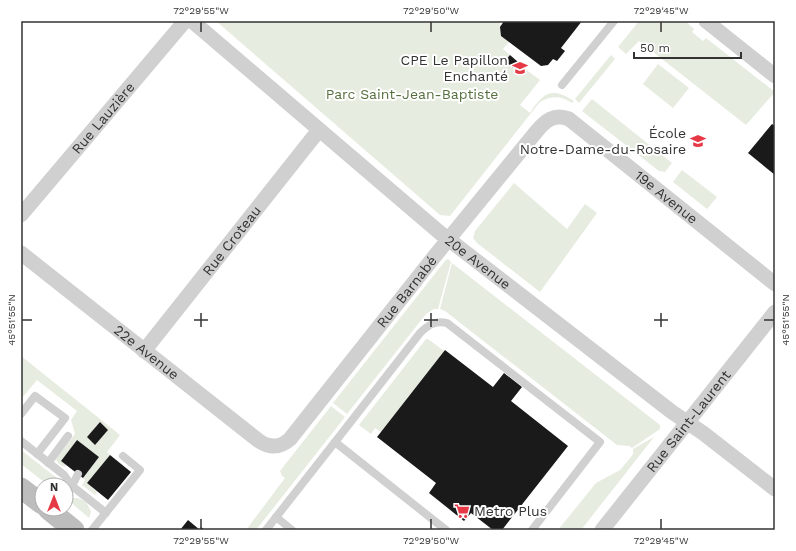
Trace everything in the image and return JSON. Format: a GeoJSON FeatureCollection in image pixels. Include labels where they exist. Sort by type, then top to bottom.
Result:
{"type":"FeatureCollection","features":[{"type":"Feature","properties":{"kind":"main road"},"geometry":{"type":"LineString","coordinates":[[21,488],[34,498]]}},
{"type":"Feature","properties":{"kind":"main road"},"geometry":{"type":"LineString","coordinates":[[59,517],[74,530]]}},
{"type":"Feature","properties":{"kind":"street","name":"Rue Lauzière"},"geometry":{"type":"LineString","coordinates":[[21,215],[184,21]]}},
{"type":"Feature","properties":{"kind":"street","name":"20e Avenue"},"geometry":{"type":"LineString","coordinates":[[192,21],[449,240],[672,412],[703,432],[775,490]]}},
{"type":"Feature","properties":{"kind":"street"},"geometry":{"type":"LineString","coordinates":[[706,21],[775,76]]}},
{"type":"Feature","properties":{"kind":"street","name":"Rue Barnabé"},"geometry":{"type":"LineString","coordinates":[[274,447],[283,444],[290,439],[536,132],[544,123],[554,117]]}},
{"type":"Feature","properties":{"kind":"street","name":"19e Avenue"},"geometry":{"type":"LineString","coordinates":[[554,117],[568,120],[775,284]]}},
{"type":"Feature","properties":{"kind":"street","name":"Rue Croteau"},"geometry":{"type":"LineString","coordinates":[[144,351],[319,130]]}},
{"type":"Feature","properties":{"kind":"street","name":"22e Avenue"},"geometry":{"type":"LineString","coordinates":[[21,253],[259,441],[274,447]]}},
{"type":"Feature","properties":{"kind":"street","name":"Rue Saint-Laurent"},"geometry":{"type":"LineString","coordinates":[[602,530],[775,312]]}},
{"type":"Feature","properties":{"kind":"lane"},"geometry":{"type":"LineString","coordinates":[[562,85],[614,21]]}},
{"type":"Feature","properties":{"kind":"lane"},"geometry":{"type":"LineString","coordinates":[[266,530],[420,333],[425,328],[437,322],[447,323],[600,442],[532,530]]}},
{"type":"Feature","properties":{"kind":"lane"},"geometry":{"type":"LineString","coordinates":[[21,414],[35,396],[65,418],[37,454]]}},
{"type":"Feature","properties":{"kind":"lane"},"geometry":{"type":"LineString","coordinates":[[48,463],[68,436]]}},
{"type":"Feature","properties":{"kind":"lane"},"geometry":{"type":"LineString","coordinates":[[21,441],[65,477]]}},
{"type":"Feature","properties":{"kind":"lane"},"geometry":{"type":"LineString","coordinates":[[335,442],[446,530]]}},
{"type":"Feature","properties":{"kind":"lane"},"geometry":{"type":"LineString","coordinates":[[92,530],[140,470],[123,456]]}},
{"type":"Feature","properties":{"kind":"lane"},"geometry":{"type":"LineString","coordinates":[[74,482],[78,474]]}},
{"type":"Feature","properties":{"kind":"lane"},"geometry":{"type":"LineString","coordinates":[[74,488],[106,513]]}},
{"type":"Feature","properties":{"kind":"lane"},"geometry":{"type":"LineString","coordinates":[[276,517],[292,530]]}},
{"type":"Feature","properties":{"kind":"green space","name":"Parc Saint-Jean-Baptiste"},"geometry":{"type":"Polygon","coordinates":[[[216,21],[500,21],[501,36],[509,42],[503,49],[510,55],[505,61],[513,68],[517,63],[540,80],[520,105],[530,113],[544,96],[553,93],[566,96],[574,101],[572,103],[556,97],[543,100],[539,103],[450,216],[440,215],[216,21]]]}},
{"type":"Feature","properties":{"kind":"green space"},"geometry":{"type":"Polygon","coordinates":[[[639,21],[685,21],[694,29],[692,32],[703,41],[706,38],[775,92],[746,125],[639,41],[626,54],[618,47],[639,21]]]}},
{"type":"Feature","properties":{"kind":"green space"},"geometry":{"type":"Polygon","coordinates":[[[611,55],[615,59],[579,103],[575,99],[611,55]]]}},
{"type":"Feature","properties":{"kind":"green space"},"geometry":{"type":"Polygon","coordinates":[[[658,64],[689,88],[673,108],[643,84],[658,64]]]}},
{"type":"Feature","properties":{"kind":"green space"},"geometry":{"type":"Polygon","coordinates":[[[592,99],[672,163],[665,172],[659,171],[582,111],[592,99]]]}},
{"type":"Feature","properties":{"kind":"green space"},"geometry":{"type":"Polygon","coordinates":[[[682,170],[717,197],[707,209],[673,182],[682,170]]]}},
{"type":"Feature","properties":{"kind":"green space"},"geometry":{"type":"Polygon","coordinates":[[[514,183],[567,229],[585,204],[597,213],[540,292],[477,243],[473,238],[475,231],[514,183]]]}},
{"type":"Feature","properties":{"kind":"green space"},"geometry":{"type":"Polygon","coordinates":[[[448,259],[451,262],[438,309],[434,309],[426,314],[347,414],[333,403],[448,259]]]}},
{"type":"Feature","properties":{"kind":"green space"},"geometry":{"type":"Polygon","coordinates":[[[452,263],[660,425],[660,429],[632,448],[629,446],[617,445],[445,311],[440,309],[452,263]]]}},
{"type":"Feature","properties":{"kind":"green space"},"geometry":{"type":"Polygon","coordinates":[[[426,339],[444,351],[381,432],[375,428],[371,434],[359,425],[426,339]]]}},
{"type":"Feature","properties":{"kind":"green space"},"geometry":{"type":"Polygon","coordinates":[[[21,356],[120,435],[107,452],[110,455],[87,483],[97,492],[95,495],[82,485],[85,480],[83,478],[99,457],[77,440],[61,461],[67,466],[60,465],[56,459],[75,434],[71,420],[77,411],[37,380],[21,399],[21,356]],[[100,422],[87,437],[95,444],[108,430],[100,422]]]}},
{"type":"Feature","properties":{"kind":"green space"},"geometry":{"type":"Polygon","coordinates":[[[331,406],[345,417],[256,530],[246,530],[285,478],[282,476],[280,471],[331,406]]]}},
{"type":"Feature","properties":{"kind":"green space"},"geometry":{"type":"Polygon","coordinates":[[[654,437],[581,530],[558,530],[596,483],[620,470],[633,454],[633,449],[654,437]]]}},
{"type":"Feature","properties":{"kind":"green space"},"geometry":{"type":"Polygon","coordinates":[[[21,450],[55,477],[38,477],[21,464],[21,450]]]}},
{"type":"Feature","properties":{"kind":"green space"},"geometry":{"type":"Polygon","coordinates":[[[74,498],[79,498],[87,503],[91,512],[89,518],[74,505],[74,498]]]}},
{"type":"Feature","properties":{"kind":"building"},"geometry":{"type":"Polygon","coordinates":[[[504,21],[582,21],[561,48],[565,51],[557,61],[553,59],[548,65],[541,66],[501,36],[500,27],[504,21]]]}},
{"type":"Feature","properties":{"kind":"building"},"geometry":{"type":"Polygon","coordinates":[[[510,55],[518,62],[513,68],[505,61],[510,55]]]}},
{"type":"Feature","properties":{"kind":"building"},"geometry":{"type":"Polygon","coordinates":[[[772,124],[775,126],[775,175],[748,153],[772,124]]]}},
{"type":"Feature","properties":{"kind":"building"},"geometry":{"type":"Polygon","coordinates":[[[445,350],[493,387],[504,373],[522,387],[511,401],[568,446],[502,530],[493,530],[471,513],[464,521],[429,493],[436,483],[377,437],[445,350]]]}},
{"type":"Feature","properties":{"kind":"building"},"geometry":{"type":"Polygon","coordinates":[[[100,422],[108,430],[95,445],[87,437],[100,422]]]}},
{"type":"Feature","properties":{"kind":"building"},"geometry":{"type":"Polygon","coordinates":[[[77,440],[99,457],[83,478],[61,461],[77,440]]]}},
{"type":"Feature","properties":{"kind":"building"},"geometry":{"type":"Polygon","coordinates":[[[110,455],[131,472],[108,500],[87,483],[110,455]]]}},
{"type":"Feature","properties":{"kind":"building"},"geometry":{"type":"Polygon","coordinates":[[[188,520],[200,530],[180,530],[188,520]]]}},
{"type":"Feature","properties":{"kind":"place","name":"CPE Le Papillon Enchanté"},"geometry":{"type":"Point","coordinates":[520,68]}},
{"type":"Feature","properties":{"kind":"place","name":"École Notre-Dame-du-Rosaire"},"geometry":{"type":"Point","coordinates":[698,141]}},
{"type":"Feature","properties":{"kind":"place","name":"Metro Plus"},"geometry":{"type":"Point","coordinates":[462,511]}}]}
